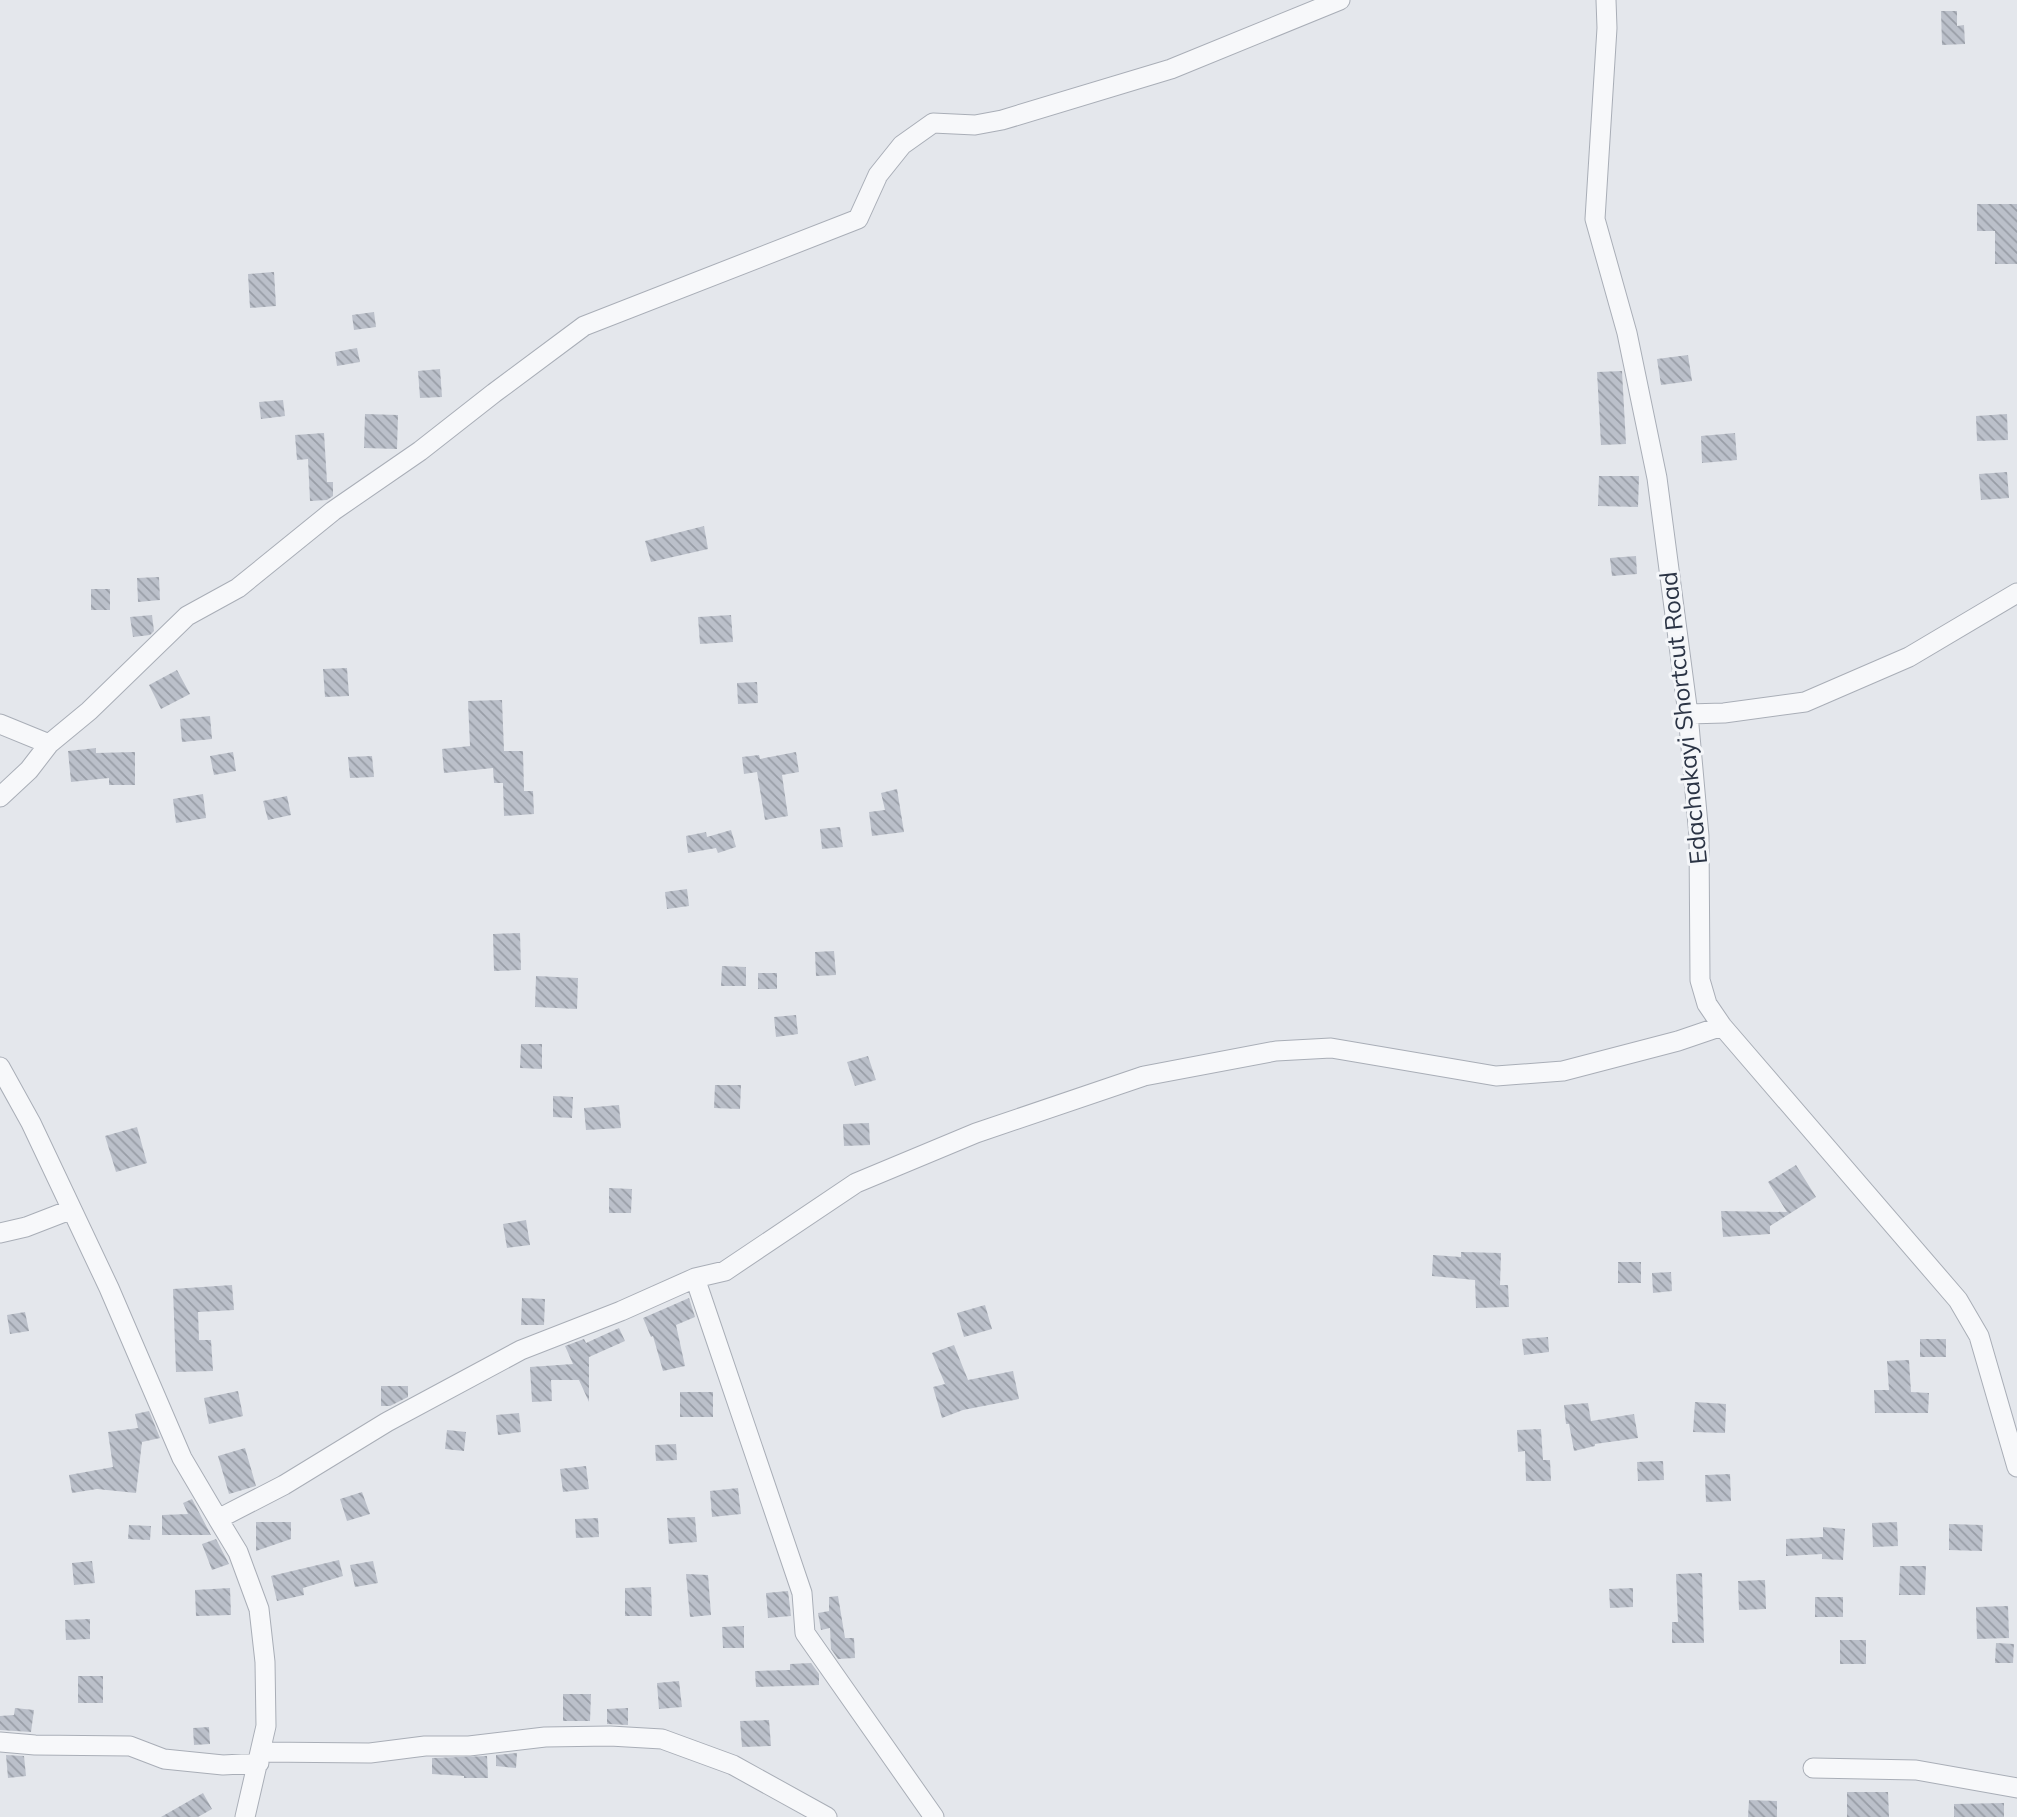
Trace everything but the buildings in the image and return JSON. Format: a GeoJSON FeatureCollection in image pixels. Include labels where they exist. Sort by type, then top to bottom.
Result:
{"type":"FeatureCollection","features":[{"type":"Feature","properties":{"kind":"street"},"geometry":{"type":"LineString","coordinates":[[0,797],[29,770],[49,744],[89,711],[187,616],[238,588],[333,511],[420,451],[584,326],[858,219],[878,175],[902,145],[933,123],[975,125],[1002,120],[1145,77],[1171,69],[1340,0]]}},
{"type":"Feature","properties":{"kind":"street","name":"Edachakayi Shortcut Road"},"geometry":{"type":"LineString","coordinates":[[1606,0],[1595,219],[1627,333],[1657,478],[1688,714],[1699,836],[1700,980],[1707,1004],[1722,1026],[1958,1300],[1979,1336],[2017,1467]]}},
{"type":"Feature","properties":{"kind":"street"},"geometry":{"type":"LineString","coordinates":[[1688,714],[1724,713],[1805,702],[1909,657],[2017,593]]}},
{"type":"Feature","properties":{"kind":"street"},"geometry":{"type":"LineString","coordinates":[[0,724],[49,744]]}},
{"type":"Feature","properties":{"kind":"street"},"geometry":{"type":"LineString","coordinates":[[218,1520],[284,1485],[387,1422],[521,1350],[621,1311],[695,1278],[725,1271],[856,1183],[976,1133],[1144,1076],[1276,1051],[1331,1048],[1496,1076],[1563,1071],[1678,1041],[1722,1026]]}},
{"type":"Feature","properties":{"kind":"street"},"geometry":{"type":"LineString","coordinates":[[0,1067],[31,1123],[109,1288],[182,1458],[238,1552],[259,1609],[265,1662],[266,1726],[246,1817]]}},
{"type":"Feature","properties":{"kind":"street"},"geometry":{"type":"LineString","coordinates":[[0,1233],[26,1227],[70,1210]]}},
{"type":"Feature","properties":{"kind":"street"},"geometry":{"type":"LineString","coordinates":[[695,1278],[802,1593],[805,1633],[934,1817]]}},
{"type":"Feature","properties":{"kind":"street"},"geometry":{"type":"LineString","coordinates":[[0,1742],[130,1746],[164,1759],[223,1765],[260,1758],[370,1753],[425,1746],[469,1746],[545,1737],[610,1736],[662,1739],[733,1765],[827,1817]]}},
{"type":"Feature","properties":{"kind":"street"},"geometry":{"type":"LineString","coordinates":[[1813,1768],[1916,1770],[2017,1788]]}}]}
